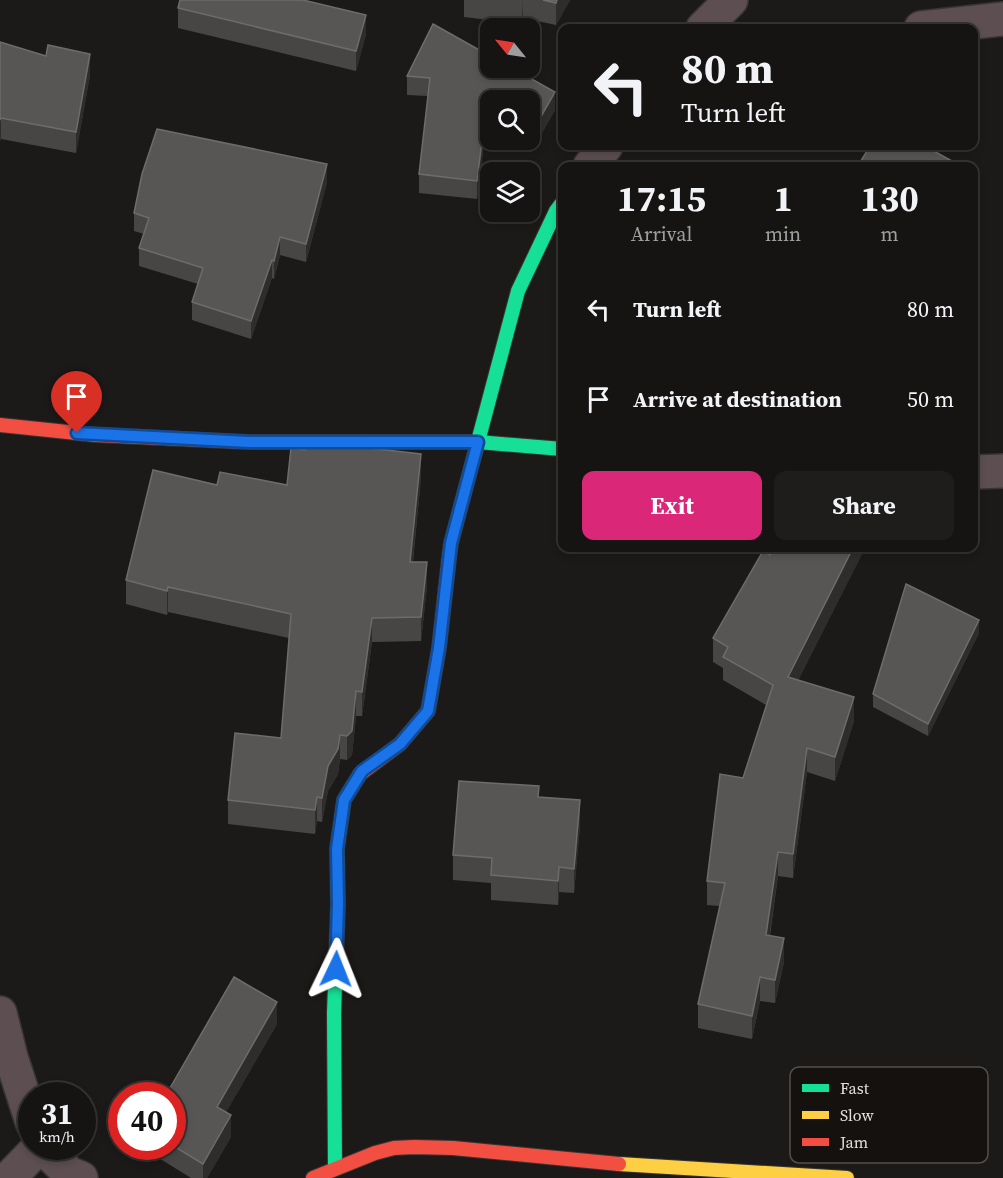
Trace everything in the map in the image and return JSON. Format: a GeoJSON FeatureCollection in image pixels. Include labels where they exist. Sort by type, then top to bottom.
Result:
{"type":"FeatureCollection","features":[{"type":"Feature","properties":{"kind":"street"},"geometry":{"type":"LineString","coordinates":[[707,24],[731,0]]}},
{"type":"Feature","properties":{"kind":"street"},"geometry":{"type":"LineString","coordinates":[[957,24],[1003,19]]}},
{"type":"Feature","properties":{"kind":"street"},"geometry":{"type":"LineString","coordinates":[[593,162],[603,150]]}},
{"type":"Feature","properties":{"kind":"street"},"geometry":{"type":"LineString","coordinates":[[335,1167],[334,1013],[338,904],[337,849],[344,800],[362,771],[400,744],[428,711],[439,648],[451,543],[518,291],[558,208]]}},
{"type":"Feature","properties":{"kind":"street"},"geometry":{"type":"LineString","coordinates":[[0,425],[96,435],[249,442],[478,442],[558,449]]}},
{"type":"Feature","properties":{"kind":"street"},"geometry":{"type":"LineString","coordinates":[[978,472],[1003,471]]}},
{"type":"Feature","properties":{"kind":"street"},"geometry":{"type":"LineString","coordinates":[[0,1013],[19,1082]]}},
{"type":"Feature","properties":{"kind":"street"},"geometry":{"type":"LineString","coordinates":[[313,1178],[335,1167],[392,1148],[445,1148],[562,1160],[847,1178]]}},
{"type":"Feature","properties":{"kind":"street"},"geometry":{"type":"LineString","coordinates":[[9,1178],[26,1160]]}},
{"type":"Feature","properties":{"kind":"street"},"geometry":{"type":"LineString","coordinates":[[55,1160],[69,1173],[81,1178]]}},
{"type":"Feature","properties":{"kind":"building"},"geometry":{"type":"Polygon","coordinates":[[[180,0],[303,0],[366,15],[356,51],[178,8],[180,0]]]}},
{"type":"Feature","properties":{"kind":"building"},"geometry":{"type":"Polygon","coordinates":[[[433,24],[480,50],[480,78],[530,78],[555,92],[540,118],[540,90],[480,90],[481,150],[477,181],[419,174],[430,78],[407,76],[433,24]]]}},
{"type":"Feature","properties":{"kind":"building"},"geometry":{"type":"Polygon","coordinates":[[[0,42],[46,56],[48,45],[90,54],[76,132],[1,118],[0,120],[0,42]]]}},
{"type":"Feature","properties":{"kind":"building"},"geometry":{"type":"Polygon","coordinates":[[[157,129],[327,164],[306,244],[280,237],[274,261],[272,260],[251,321],[192,302],[203,268],[139,248],[149,218],[134,213],[142,174],[157,129]]]}},
{"type":"Feature","properties":{"kind":"building"},"geometry":{"type":"Polygon","coordinates":[[[868,150],[932,150],[954,162],[860,162],[868,150]]]}},
{"type":"Feature","properties":{"kind":"building"},"geometry":{"type":"Polygon","coordinates":[[[307,441],[421,454],[410,562],[427,562],[421,617],[372,618],[362,692],[356,691],[352,731],[347,736],[340,735],[338,749],[328,766],[322,798],[317,797],[315,810],[228,800],[235,733],[281,738],[291,614],[168,587],[167,591],[126,580],[153,470],[217,485],[220,472],[287,485],[291,448],[305,450],[307,441]]]}},
{"type":"Feature","properties":{"kind":"building"},"geometry":{"type":"Polygon","coordinates":[[[762,552],[770,555],[772,552],[851,552],[788,677],[854,697],[835,757],[807,748],[793,854],[778,852],[766,935],[784,938],[775,980],[760,977],[752,1016],[698,1004],[725,883],[707,881],[720,774],[743,778],[773,685],[723,657],[728,647],[713,638],[762,552]]]}},
{"type":"Feature","properties":{"kind":"building"},"geometry":{"type":"Polygon","coordinates":[[[906,584],[979,620],[928,724],[873,694],[906,584]]]}},
{"type":"Feature","properties":{"kind":"building"},"geometry":{"type":"Polygon","coordinates":[[[459,781],[539,786],[538,797],[580,800],[574,869],[559,867],[558,881],[491,875],[492,858],[453,855],[459,781]]]}},
{"type":"Feature","properties":{"kind":"building"},"geometry":{"type":"Polygon","coordinates":[[[234,977],[277,1002],[217,1107],[231,1115],[203,1164],[186,1154],[186,1082],[173,1082],[234,977]]]}},
{"type":"Feature","properties":{"kind":"traffic: fast"},"geometry":{"type":"LineString","coordinates":[[449,558],[451,543],[518,291],[558,208]]}},
{"type":"Feature","properties":{"kind":"traffic: fast"},"geometry":{"type":"LineString","coordinates":[[361,442],[478,442],[558,449]]}},
{"type":"Feature","properties":{"kind":"traffic: fast"},"geometry":{"type":"LineString","coordinates":[[335,1167],[334,1013],[338,904],[337,849],[344,800],[360,774]]}},
{"type":"Feature","properties":{"kind":"traffic: slow"},"geometry":{"type":"LineString","coordinates":[[619,1164],[847,1178]]}},
{"type":"Feature","properties":{"kind":"traffic: jam"},"geometry":{"type":"LineString","coordinates":[[0,425],[96,435],[249,442],[361,442]]}},
{"type":"Feature","properties":{"kind":"traffic: jam"},"geometry":{"type":"LineString","coordinates":[[360,774],[400,744],[428,711],[439,648],[449,558]]}},
{"type":"Feature","properties":{"kind":"traffic: jam"},"geometry":{"type":"LineString","coordinates":[[313,1178],[375,1153],[394,1148],[414,1147],[453,1148],[619,1164]]}},
{"type":"Feature","properties":{"kind":"route"},"geometry":{"type":"LineString","coordinates":[[77,433],[249,442],[478,442],[451,543],[439,648],[428,711],[400,744],[362,771],[344,800],[337,849],[336,969]]}}]}
